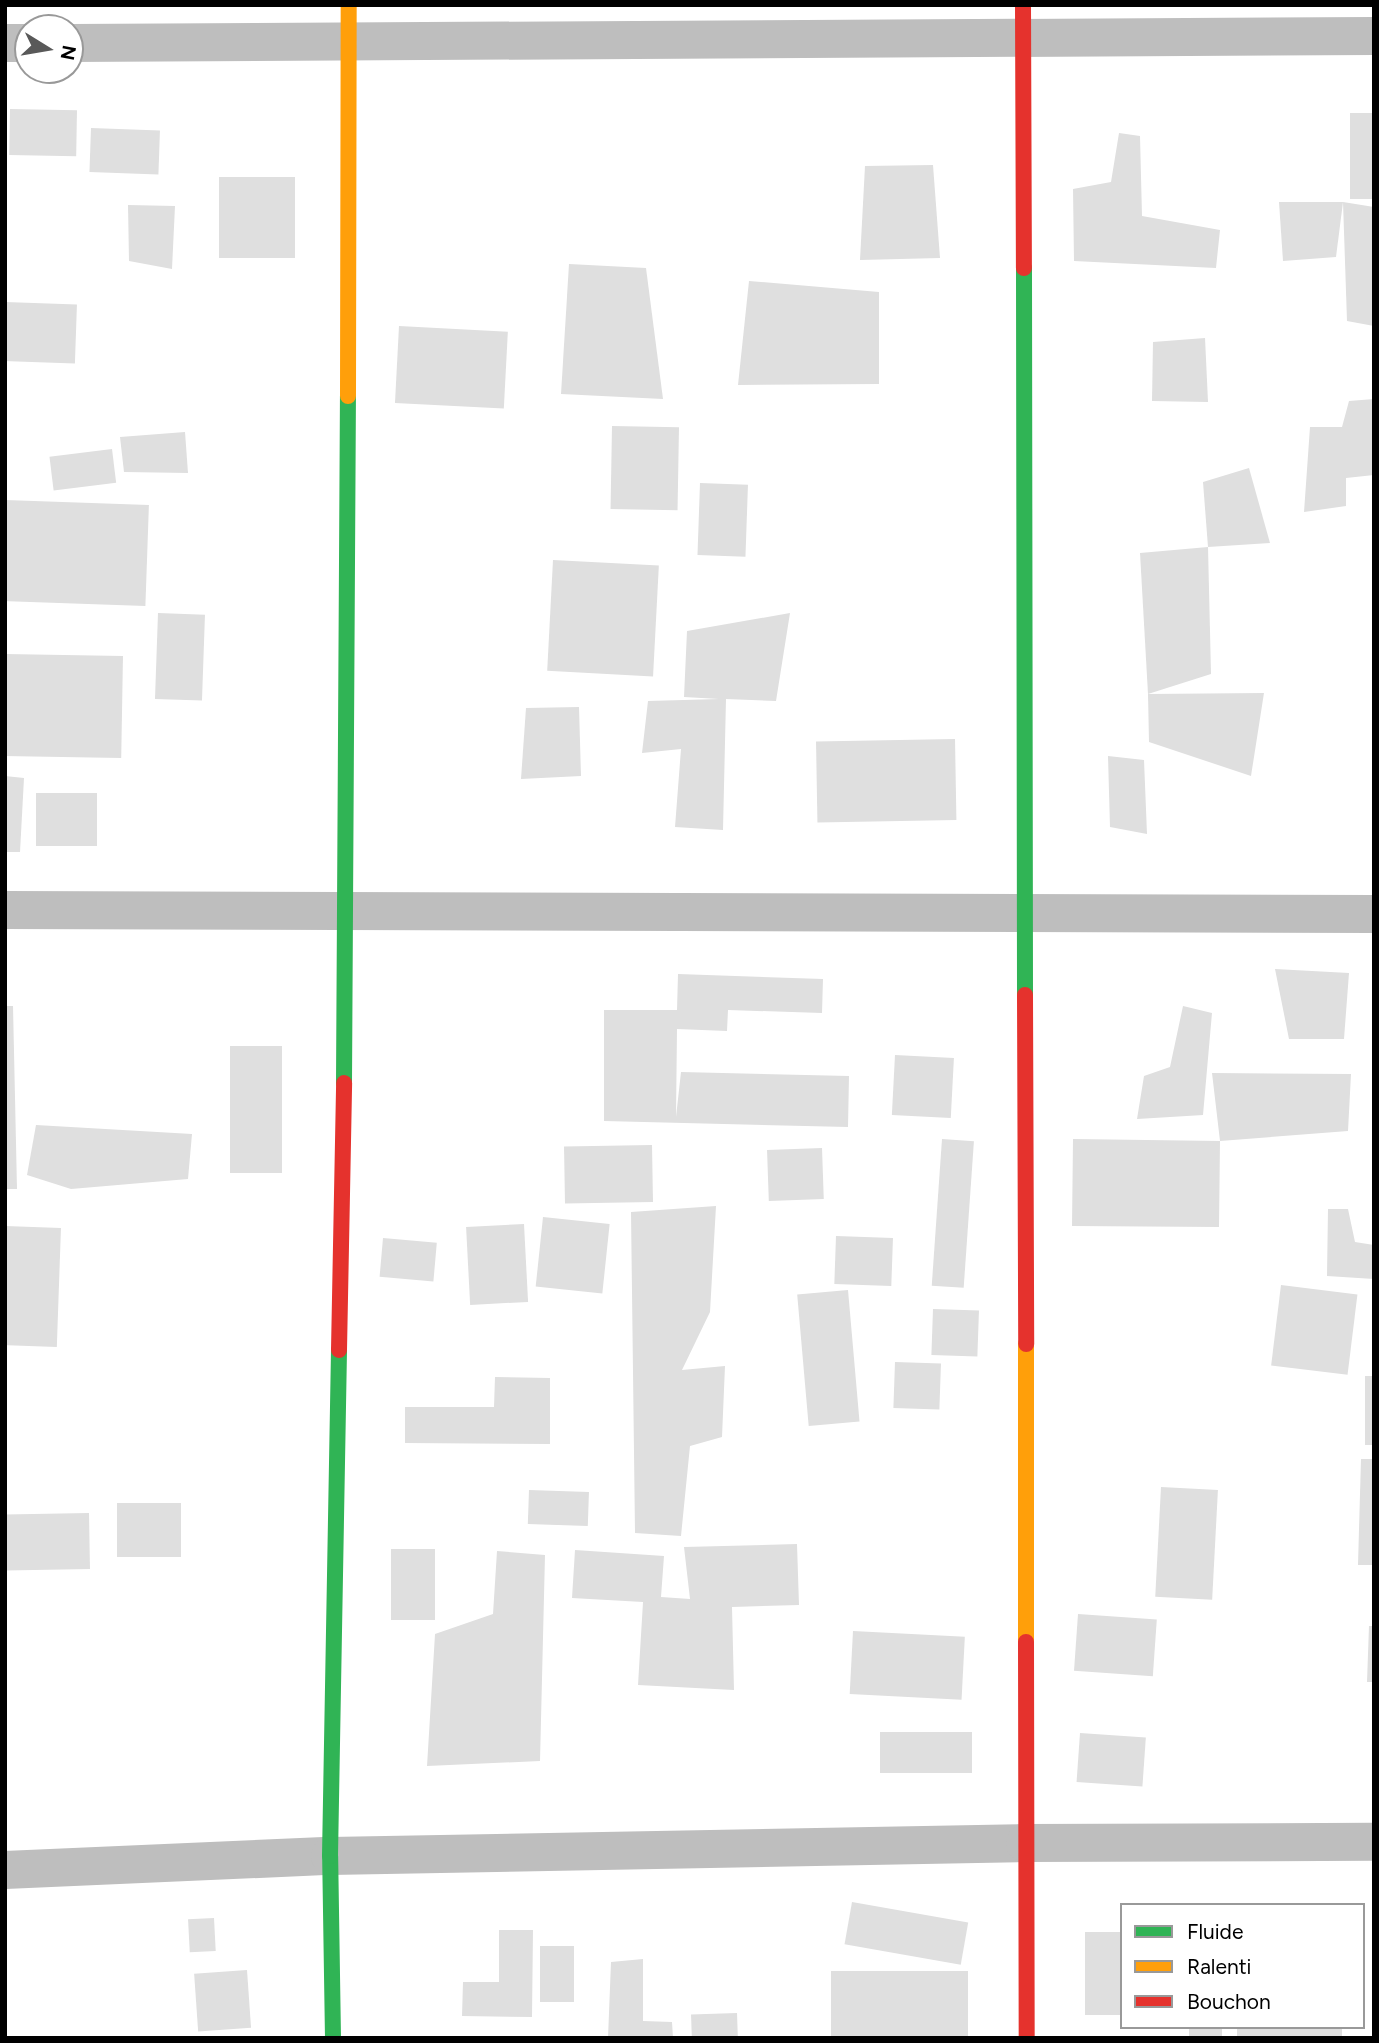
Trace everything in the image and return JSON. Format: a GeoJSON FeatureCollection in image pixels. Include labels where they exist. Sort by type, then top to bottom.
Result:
{"type":"FeatureCollection","features":[{"type":"Feature","properties":{"kind":"street"},"geometry":{"type":"LineString","coordinates":[[1023,21],[1027,2038]]}},
{"type":"Feature","properties":{"kind":"street"},"geometry":{"type":"LineString","coordinates":[[84,42],[349,23],[1023,21],[1374,36]]}},
{"type":"Feature","properties":{"kind":"street"},"geometry":{"type":"LineString","coordinates":[[333,2038],[330,1856],[347,910],[349,23]]}},
{"type":"Feature","properties":{"kind":"street"},"geometry":{"type":"LineString","coordinates":[[5,910],[1374,914]]}},
{"type":"Feature","properties":{"kind":"street"},"geometry":{"type":"LineString","coordinates":[[5,1870],[330,1856],[1025,1843],[1374,1842]]}},
{"type":"Feature","properties":{"kind":"building"},"geometry":{"type":"Polygon","coordinates":[[[10,109],[77,110],[76,156],[9,155],[10,109]]]}},
{"type":"Feature","properties":{"kind":"building"},"geometry":{"type":"Polygon","coordinates":[[[1350,113],[1374,113],[1374,199],[1350,199],[1350,113]]]}},
{"type":"Feature","properties":{"kind":"building"},"geometry":{"type":"Polygon","coordinates":[[[91,128],[160,130],[158,174],[89,172],[91,128]]]}},
{"type":"Feature","properties":{"kind":"building"},"geometry":{"type":"Polygon","coordinates":[[[1119,133],[1140,136],[1142,216],[1220,230],[1216,268],[1074,261],[1073,189],[1111,182],[1119,133]]]}},
{"type":"Feature","properties":{"kind":"building"},"geometry":{"type":"Polygon","coordinates":[[[933,165],[940,258],[860,260],[865,166],[933,165]]]}},
{"type":"Feature","properties":{"kind":"building"},"geometry":{"type":"Polygon","coordinates":[[[219,177],[295,177],[295,258],[219,258],[219,177]]]}},
{"type":"Feature","properties":{"kind":"building"},"geometry":{"type":"Polygon","coordinates":[[[1279,202],[1343,202],[1336,257],[1283,261],[1279,202]]]}},
{"type":"Feature","properties":{"kind":"building"},"geometry":{"type":"Polygon","coordinates":[[[1343,202],[1374,207],[1374,326],[1347,321],[1343,202]]]}},
{"type":"Feature","properties":{"kind":"building"},"geometry":{"type":"Polygon","coordinates":[[[128,205],[175,206],[172,269],[129,261],[128,205]]]}},
{"type":"Feature","properties":{"kind":"building"},"geometry":{"type":"Polygon","coordinates":[[[569,264],[646,268],[663,399],[561,394],[569,264]]]}},
{"type":"Feature","properties":{"kind":"building"},"geometry":{"type":"Polygon","coordinates":[[[749,281],[879,292],[879,384],[738,385],[749,281]]]}},
{"type":"Feature","properties":{"kind":"building"},"geometry":{"type":"Polygon","coordinates":[[[5,302],[77,305],[75,363],[5,361],[5,302]]]}},
{"type":"Feature","properties":{"kind":"building"},"geometry":{"type":"Polygon","coordinates":[[[399,326],[508,332],[504,409],[395,403],[399,326]]]}},
{"type":"Feature","properties":{"kind":"building"},"geometry":{"type":"Polygon","coordinates":[[[1205,338],[1208,402],[1152,401],[1153,342],[1205,338]]]}},
{"type":"Feature","properties":{"kind":"building"},"geometry":{"type":"Polygon","coordinates":[[[1374,399],[1374,475],[1346,478],[1346,506],[1304,512],[1310,427],[1342,427],[1349,401],[1374,399]]]}},
{"type":"Feature","properties":{"kind":"building"},"geometry":{"type":"Polygon","coordinates":[[[612,426],[679,427],[678,510],[611,509],[612,426]]]}},
{"type":"Feature","properties":{"kind":"building"},"geometry":{"type":"Polygon","coordinates":[[[185,432],[188,473],[124,472],[120,437],[185,432]]]}},
{"type":"Feature","properties":{"kind":"building"},"geometry":{"type":"Polygon","coordinates":[[[112,449],[116,483],[54,490],[49,457],[112,449]]]}},
{"type":"Feature","properties":{"kind":"building"},"geometry":{"type":"Polygon","coordinates":[[[1249,468],[1270,543],[1208,547],[1203,482],[1249,468]]]}},
{"type":"Feature","properties":{"kind":"building"},"geometry":{"type":"Polygon","coordinates":[[[700,483],[748,485],[745,557],[697,555],[700,483]]]}},
{"type":"Feature","properties":{"kind":"building"},"geometry":{"type":"Polygon","coordinates":[[[5,500],[149,505],[145,606],[5,601],[5,500]]]}},
{"type":"Feature","properties":{"kind":"building"},"geometry":{"type":"Polygon","coordinates":[[[1208,547],[1211,674],[1148,694],[1140,553],[1208,547]]]}},
{"type":"Feature","properties":{"kind":"building"},"geometry":{"type":"Polygon","coordinates":[[[553,560],[659,566],[653,676],[547,671],[553,560]]]}},
{"type":"Feature","properties":{"kind":"building"},"geometry":{"type":"Polygon","coordinates":[[[158,613],[205,615],[202,701],[155,699],[158,613]]]}},
{"type":"Feature","properties":{"kind":"building"},"geometry":{"type":"Polygon","coordinates":[[[790,613],[776,701],[726,699],[723,830],[675,827],[681,749],[642,753],[648,701],[719,699],[684,697],[687,631],[790,613]]]}},
{"type":"Feature","properties":{"kind":"building"},"geometry":{"type":"Polygon","coordinates":[[[5,654],[123,656],[121,758],[5,756],[5,654]]]}},
{"type":"Feature","properties":{"kind":"building"},"geometry":{"type":"Polygon","coordinates":[[[1264,693],[1251,776],[1149,742],[1148,694],[1264,693]]]}},
{"type":"Feature","properties":{"kind":"building"},"geometry":{"type":"Polygon","coordinates":[[[579,707],[581,776],[521,779],[526,708],[579,707]]]}},
{"type":"Feature","properties":{"kind":"building"},"geometry":{"type":"Polygon","coordinates":[[[955,739],[956,820],[817,822],[816,741],[955,739]]]}},
{"type":"Feature","properties":{"kind":"building"},"geometry":{"type":"Polygon","coordinates":[[[1108,756],[1144,760],[1147,834],[1110,827],[1108,756]]]}},
{"type":"Feature","properties":{"kind":"building"},"geometry":{"type":"Polygon","coordinates":[[[5,776],[24,778],[20,852],[5,852],[5,776]]]}},
{"type":"Feature","properties":{"kind":"building"},"geometry":{"type":"Polygon","coordinates":[[[36,793],[97,793],[97,846],[36,846],[36,793]]]}},
{"type":"Feature","properties":{"kind":"building"},"geometry":{"type":"Polygon","coordinates":[[[1275,969],[1349,973],[1344,1039],[1289,1039],[1275,969]]]}},
{"type":"Feature","properties":{"kind":"building"},"geometry":{"type":"Polygon","coordinates":[[[678,974],[823,979],[822,1013],[728,1010],[727,1031],[677,1029],[676,1117],[681,1072],[849,1076],[848,1127],[604,1121],[604,1010],[677,1010],[678,974]]]}},
{"type":"Feature","properties":{"kind":"building"},"geometry":{"type":"Polygon","coordinates":[[[5,1006],[13,1006],[17,1189],[5,1189],[5,1006]]]}},
{"type":"Feature","properties":{"kind":"building"},"geometry":{"type":"Polygon","coordinates":[[[1183,1006],[1212,1013],[1203,1115],[1137,1119],[1144,1076],[1170,1067],[1183,1006]]]}},
{"type":"Feature","properties":{"kind":"building"},"geometry":{"type":"Polygon","coordinates":[[[230,1046],[282,1046],[282,1173],[230,1173],[230,1046]]]}},
{"type":"Feature","properties":{"kind":"building"},"geometry":{"type":"Polygon","coordinates":[[[895,1055],[954,1058],[951,1118],[892,1115],[895,1055]]]}},
{"type":"Feature","properties":{"kind":"building"},"geometry":{"type":"Polygon","coordinates":[[[1212,1073],[1351,1074],[1348,1131],[1220,1141],[1212,1073]]]}},
{"type":"Feature","properties":{"kind":"building"},"geometry":{"type":"Polygon","coordinates":[[[36,1125],[192,1134],[188,1179],[71,1189],[27,1175],[36,1125]]]}},
{"type":"Feature","properties":{"kind":"building"},"geometry":{"type":"Polygon","coordinates":[[[942,1139],[974,1141],[964,1288],[932,1286],[942,1139]]]}},
{"type":"Feature","properties":{"kind":"building"},"geometry":{"type":"Polygon","coordinates":[[[1073,1139],[1220,1141],[1219,1227],[1072,1226],[1073,1139]]]}},
{"type":"Feature","properties":{"kind":"building"},"geometry":{"type":"Polygon","coordinates":[[[652,1145],[653,1202],[565,1204],[564,1147],[652,1145]]]}},
{"type":"Feature","properties":{"kind":"building"},"geometry":{"type":"Polygon","coordinates":[[[822,1148],[824,1199],[769,1201],[767,1150],[822,1148]]]}},
{"type":"Feature","properties":{"kind":"building"},"geometry":{"type":"Polygon","coordinates":[[[716,1206],[710,1312],[682,1370],[725,1366],[722,1437],[690,1446],[681,1536],[635,1533],[631,1212],[716,1206]]]}},
{"type":"Feature","properties":{"kind":"building"},"geometry":{"type":"Polygon","coordinates":[[[1328,1209],[1348,1209],[1355,1242],[1374,1245],[1374,1279],[1327,1276],[1328,1209]]]}},
{"type":"Feature","properties":{"kind":"building"},"geometry":{"type":"Polygon","coordinates":[[[543,1217],[610,1224],[602,1294],[536,1287],[543,1217]]]}},
{"type":"Feature","properties":{"kind":"building"},"geometry":{"type":"Polygon","coordinates":[[[524,1224],[528,1302],[470,1305],[466,1227],[524,1224]]]}},
{"type":"Feature","properties":{"kind":"building"},"geometry":{"type":"Polygon","coordinates":[[[5,1226],[61,1228],[57,1347],[5,1345],[5,1226]]]}},
{"type":"Feature","properties":{"kind":"building"},"geometry":{"type":"Polygon","coordinates":[[[836,1236],[893,1238],[891,1286],[834,1284],[836,1236]]]}},
{"type":"Feature","properties":{"kind":"building"},"geometry":{"type":"Polygon","coordinates":[[[383,1238],[437,1243],[433,1282],[380,1277],[383,1238]]]}},
{"type":"Feature","properties":{"kind":"building"},"geometry":{"type":"Polygon","coordinates":[[[1281,1285],[1357,1294],[1348,1375],[1271,1365],[1281,1285]]]}},
{"type":"Feature","properties":{"kind":"building"},"geometry":{"type":"Polygon","coordinates":[[[848,1290],[860,1421],[809,1426],[797,1294],[848,1290]]]}},
{"type":"Feature","properties":{"kind":"building"},"geometry":{"type":"Polygon","coordinates":[[[933,1309],[979,1311],[977,1357],[931,1355],[933,1309]]]}},
{"type":"Feature","properties":{"kind":"building"},"geometry":{"type":"Polygon","coordinates":[[[895,1362],[941,1364],[939,1410],[893,1408],[895,1362]]]}},
{"type":"Feature","properties":{"kind":"building"},"geometry":{"type":"Polygon","coordinates":[[[1365,1376],[1374,1376],[1374,1445],[1365,1445],[1365,1376]]]}},
{"type":"Feature","properties":{"kind":"building"},"geometry":{"type":"Polygon","coordinates":[[[495,1377],[550,1378],[550,1444],[405,1443],[405,1407],[494,1407],[495,1377]]]}},
{"type":"Feature","properties":{"kind":"building"},"geometry":{"type":"Polygon","coordinates":[[[1361,1459],[1374,1459],[1374,1565],[1358,1565],[1361,1459]]]}},
{"type":"Feature","properties":{"kind":"building"},"geometry":{"type":"Polygon","coordinates":[[[1161,1487],[1218,1490],[1212,1600],[1155,1597],[1161,1487]]]}},
{"type":"Feature","properties":{"kind":"building"},"geometry":{"type":"Polygon","coordinates":[[[529,1490],[589,1492],[588,1526],[528,1524],[529,1490]]]}},
{"type":"Feature","properties":{"kind":"building"},"geometry":{"type":"Polygon","coordinates":[[[117,1503],[181,1503],[181,1557],[117,1557],[117,1503]]]}},
{"type":"Feature","properties":{"kind":"building"},"geometry":{"type":"Polygon","coordinates":[[[89,1513],[90,1569],[6,1570],[5,1514],[89,1513]]]}},
{"type":"Feature","properties":{"kind":"building"},"geometry":{"type":"Polygon","coordinates":[[[797,1544],[799,1605],[732,1607],[734,1690],[638,1685],[643,1602],[572,1598],[575,1550],[664,1556],[661,1597],[690,1599],[684,1547],[797,1544]]]}},
{"type":"Feature","properties":{"kind":"building"},"geometry":{"type":"Polygon","coordinates":[[[391,1549],[435,1549],[435,1620],[391,1620],[391,1549]]]}},
{"type":"Feature","properties":{"kind":"building"},"geometry":{"type":"Polygon","coordinates":[[[497,1551],[545,1555],[540,1761],[427,1766],[435,1634],[493,1614],[497,1551]]]}},
{"type":"Feature","properties":{"kind":"building"},"geometry":{"type":"Polygon","coordinates":[[[1078,1614],[1157,1620],[1153,1676],[1074,1671],[1078,1614]]]}},
{"type":"Feature","properties":{"kind":"building"},"geometry":{"type":"Polygon","coordinates":[[[1369,1626],[1374,1626],[1374,1682],[1367,1682],[1369,1626]]]}},
{"type":"Feature","properties":{"kind":"building"},"geometry":{"type":"Polygon","coordinates":[[[853,1631],[965,1637],[962,1700],[850,1694],[853,1631]]]}},
{"type":"Feature","properties":{"kind":"building"},"geometry":{"type":"Polygon","coordinates":[[[880,1732],[972,1732],[972,1773],[880,1773],[880,1732]]]}},
{"type":"Feature","properties":{"kind":"building"},"geometry":{"type":"Polygon","coordinates":[[[1080,1733],[1146,1738],[1142,1786],[1077,1782],[1080,1733]]]}},
{"type":"Feature","properties":{"kind":"building"},"geometry":{"type":"Polygon","coordinates":[[[852,1902],[968,1922],[961,1965],[845,1944],[852,1902]]]}},
{"type":"Feature","properties":{"kind":"building"},"geometry":{"type":"Polygon","coordinates":[[[214,1918],[216,1951],[190,1952],[188,1919],[214,1918]]]}},
{"type":"Feature","properties":{"kind":"building"},"geometry":{"type":"Polygon","coordinates":[[[499,1930],[533,1930],[532,2017],[462,2016],[463,1982],[499,1982],[499,1930]]]}},
{"type":"Feature","properties":{"kind":"building"},"geometry":{"type":"Polygon","coordinates":[[[1085,1932],[1120,1932],[1120,2015],[1085,2015],[1085,1932]]]}},
{"type":"Feature","properties":{"kind":"building"},"geometry":{"type":"Polygon","coordinates":[[[540,1946],[574,1946],[574,2002],[540,2002],[540,1946]]]}},
{"type":"Feature","properties":{"kind":"building"},"geometry":{"type":"Polygon","coordinates":[[[643,1959],[643,2021],[672,2022],[673,2038],[608,2038],[611,1962],[643,1959]]]}},
{"type":"Feature","properties":{"kind":"building"},"geometry":{"type":"Polygon","coordinates":[[[247,1970],[251,2028],[198,2032],[194,1974],[247,1970]]]}},
{"type":"Feature","properties":{"kind":"building"},"geometry":{"type":"Polygon","coordinates":[[[831,1971],[968,1971],[968,2038],[831,2038],[831,1971]]]}},
{"type":"Feature","properties":{"kind":"building"},"geometry":{"type":"Polygon","coordinates":[[[737,2013],[738,2038],[692,2038],[691,2015],[737,2013]]]}},
{"type":"Feature","properties":{"kind":"building"},"geometry":{"type":"Polygon","coordinates":[[[1189,2029],[1222,2029],[1222,2038],[1189,2038],[1189,2029]]]}},
{"type":"Feature","properties":{"kind":"building"},"geometry":{"type":"Polygon","coordinates":[[[1237,2029],[1342,2029],[1342,2038],[1237,2038],[1237,2029]]]}},
{"type":"Feature","properties":{"kind":"traffic: fast"},"geometry":{"type":"LineString","coordinates":[[1024,268],[1025,995]]}},
{"type":"Feature","properties":{"kind":"traffic: fast"},"geometry":{"type":"LineString","coordinates":[[344,1083],[348,396]]}},
{"type":"Feature","properties":{"kind":"traffic: fast"},"geometry":{"type":"LineString","coordinates":[[333,2038],[330,1856],[339,1350]]}},
{"type":"Feature","properties":{"kind":"traffic: slow"},"geometry":{"type":"LineString","coordinates":[[348,396],[349,5]]}},
{"type":"Feature","properties":{"kind":"traffic: slow"},"geometry":{"type":"LineString","coordinates":[[1026,1344],[1026,1642]]}},
{"type":"Feature","properties":{"kind":"traffic: jam"},"geometry":{"type":"LineString","coordinates":[[1023,5],[1024,268]]}},
{"type":"Feature","properties":{"kind":"traffic: jam"},"geometry":{"type":"LineString","coordinates":[[1025,995],[1026,1344]]}},
{"type":"Feature","properties":{"kind":"traffic: jam"},"geometry":{"type":"LineString","coordinates":[[339,1350],[344,1083]]}},
{"type":"Feature","properties":{"kind":"traffic: jam"},"geometry":{"type":"LineString","coordinates":[[1026,1642],[1027,2038]]}}]}
